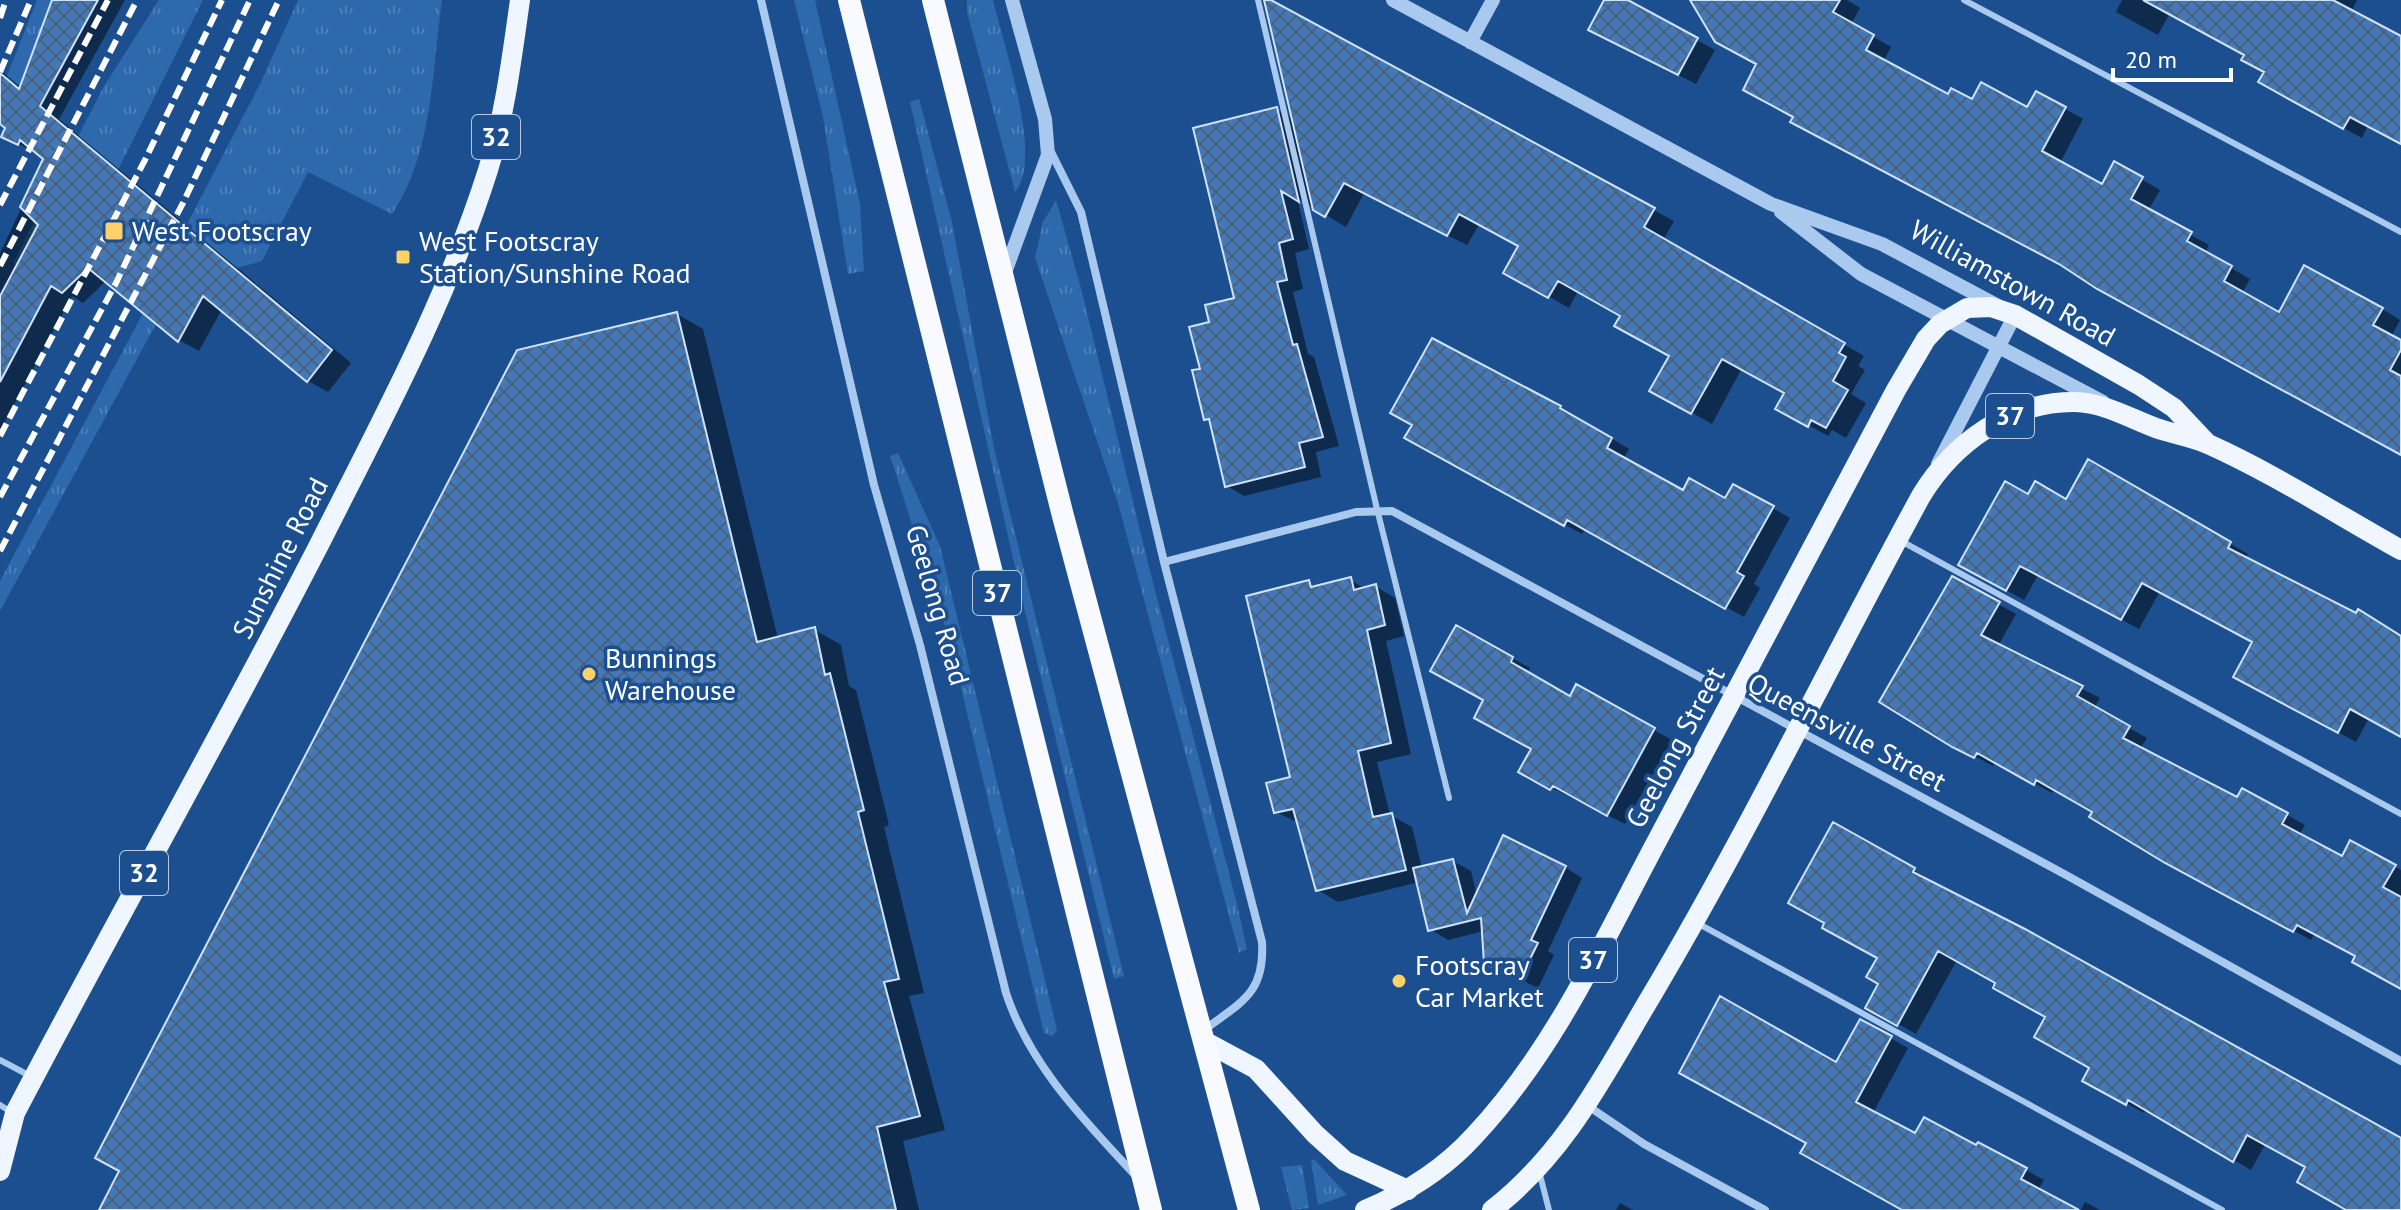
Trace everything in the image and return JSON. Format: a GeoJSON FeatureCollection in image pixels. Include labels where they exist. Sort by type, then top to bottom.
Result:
{"type":"FeatureCollection","features":[{"type":"Feature","properties":{"kind":"highway","name":"Geelong Road"},"geometry":{"type":"LineString","coordinates":[[849,0],[1151,1210]]}},
{"type":"Feature","properties":{"kind":"highway"},"geometry":{"type":"LineString","coordinates":[[933,0],[1003,281],[1249,1210]]}},
{"type":"Feature","properties":{"kind":"main road","name":"Sunshine Road"},"geometry":{"type":"LineString","coordinates":[[0,1171],[5,1115],[33,1078],[273,634],[421,343],[489,167],[511,65],[520,0]]}},
{"type":"Feature","properties":{"kind":"main road","name":"37"},"geometry":{"type":"LineString","coordinates":[[1946,320],[1973,307],[2012,313]]}},
{"type":"Feature","properties":{"kind":"main road","name":"Williamstown Road"},"geometry":{"type":"LineString","coordinates":[[2012,313],[2167,402],[2208,444]]}},
{"type":"Feature","properties":{"kind":"main road","name":"Geelong Street"},"geometry":{"type":"LineString","coordinates":[[1365,1210],[1408,1190],[1442,1166],[1473,1138],[1525,1074],[1610,930],[1909,367],[1926,339],[1946,320]]}},
{"type":"Feature","properties":{"kind":"main road","name":"37"},"geometry":{"type":"LineString","coordinates":[[1492,1210],[1538,1170],[1588,1106],[1695,922],[1921,496],[1941,466],[1995,423],[2021,411],[2075,402],[2096,404],[2128,415]]}},
{"type":"Feature","properties":{"kind":"main road","name":"Williamstown Road"},"geometry":{"type":"LineString","coordinates":[[2128,415],[2208,444],[2401,550]]}},
{"type":"Feature","properties":{"kind":"main road"},"geometry":{"type":"LineString","coordinates":[[1203,1036],[1256,1069],[1315,1134],[1345,1161],[1408,1190]]}},
{"type":"Feature","properties":{"kind":"street","name":"Geelong Road"},"geometry":{"type":"LineString","coordinates":[[761,0],[874,485],[920,645],[1009,1004],[1019,1031],[1039,1062],[1088,1124],[1145,1185]]}},
{"type":"Feature","properties":{"kind":"street"},"geometry":{"type":"LineString","coordinates":[[1012,0],[1048,143],[1058,171],[1081,212],[1164,562],[1262,942],[1262,967],[1253,993],[1203,1036]]}},
{"type":"Feature","properties":{"kind":"street","name":"Williamstown Road"},"geometry":{"type":"LineString","coordinates":[[1393,0],[1771,204],[1882,244],[2012,313]]}},
{"type":"Feature","properties":{"kind":"street"},"geometry":{"type":"LineString","coordinates":[[1470,42],[1493,0]]}},
{"type":"Feature","properties":{"kind":"street"},"geometry":{"type":"LineString","coordinates":[[1003,281],[1046,169],[1048,143]]}},
{"type":"Feature","properties":{"kind":"street","name":"Williamstown Road"},"geometry":{"type":"LineString","coordinates":[[1771,204],[1861,274],[2128,415]]}},
{"type":"Feature","properties":{"kind":"street","name":"37"},"geometry":{"type":"LineString","coordinates":[[1921,496],[1999,347],[2012,313]]}},
{"type":"Feature","properties":{"kind":"street"},"geometry":{"type":"LineString","coordinates":[[1164,562],[1377,509]]}},
{"type":"Feature","properties":{"kind":"street","name":"Queensville Street"},"geometry":{"type":"LineString","coordinates":[[1377,509],[1392,511],[2401,1061]]}},
{"type":"Feature","properties":{"kind":"street"},"geometry":{"type":"LineString","coordinates":[[1588,1106],[1644,1144],[1765,1210]]}},
{"type":"Feature","properties":{"kind":"lane"},"geometry":{"type":"LineString","coordinates":[[1258,0],[1377,509],[1449,798]]}},
{"type":"Feature","properties":{"kind":"lane"},"geometry":{"type":"LineString","coordinates":[[1964,0],[2401,232]]}},
{"type":"Feature","properties":{"kind":"lane"},"geometry":{"type":"LineString","coordinates":[[1898,539],[2401,814]]}},
{"type":"Feature","properties":{"kind":"lane"},"geometry":{"type":"LineString","coordinates":[[1695,922],[2222,1210]]}},
{"type":"Feature","properties":{"kind":"lane"},"geometry":{"type":"LineString","coordinates":[[0,1060],[33,1078]]}},
{"type":"Feature","properties":{"kind":"lane"},"geometry":{"type":"LineString","coordinates":[[1538,1170],[1549,1210]]}},
{"type":"Feature","properties":{"kind":"green space"},"geometry":{"type":"Polygon","coordinates":[[[37,0],[52,0],[19,89],[6,78],[37,0]]]}},
{"type":"Feature","properties":{"kind":"green space"},"geometry":{"type":"Polygon","coordinates":[[[159,0],[203,0],[73,260],[39,276],[13,263],[104,86],[159,0]]]}},
{"type":"Feature","properties":{"kind":"green space"},"geometry":{"type":"Polygon","coordinates":[[[298,0],[442,0],[433,83],[423,138],[406,190],[392,214],[308,172],[262,261],[237,268],[186,226],[260,84],[298,0]]]}},
{"type":"Feature","properties":{"kind":"green space"},"geometry":{"type":"Polygon","coordinates":[[[794,0],[815,0],[860,204],[864,271],[848,274],[823,117],[794,0]]]}},
{"type":"Feature","properties":{"kind":"green space"},"geometry":{"type":"Polygon","coordinates":[[[967,0],[993,0],[1012,71],[1019,100],[1025,154],[1023,176],[1015,192],[967,12],[967,0]]]}},
{"type":"Feature","properties":{"kind":"green space"},"geometry":{"type":"Polygon","coordinates":[[[919,99],[952,222],[994,448],[1124,976],[1114,979],[1027,620],[910,102],[919,99]]]}},
{"type":"Feature","properties":{"kind":"green space"},"geometry":{"type":"Polygon","coordinates":[[[1056,200],[1236,900],[1247,949],[1239,953],[1118,503],[1035,258],[1043,222],[1056,200]]]}},
{"type":"Feature","properties":{"kind":"green space"},"geometry":{"type":"Polygon","coordinates":[[[143,313],[156,324],[0,611],[0,581],[143,313]]]}},
{"type":"Feature","properties":{"kind":"green space"},"geometry":{"type":"Polygon","coordinates":[[[898,453],[940,546],[1057,1030],[1053,1036],[1044,1033],[950,642],[890,456],[898,453]]]}},
{"type":"Feature","properties":{"kind":"green space"},"geometry":{"type":"Polygon","coordinates":[[[1314,1159],[1347,1195],[1318,1205],[1311,1161],[1314,1159]]]}},
{"type":"Feature","properties":{"kind":"green space"},"geometry":{"type":"Polygon","coordinates":[[[1302,1165],[1309,1208],[1292,1210],[1281,1167],[1302,1165]]]}},
{"type":"Feature","properties":{"kind":"building","name":"West Footscray"},"geometry":{"type":"Polygon","coordinates":[[[52,0],[98,0],[40,106],[332,350],[307,382],[203,296],[178,342],[88,268],[62,293],[51,286],[0,382],[0,296],[38,225],[20,207],[43,159],[20,140],[18,145],[1,137],[5,128],[0,124],[0,73],[19,89],[52,0]]]}},
{"type":"Feature","properties":{"kind":"building"},"geometry":{"type":"Polygon","coordinates":[[[1264,0],[1271,0],[1655,208],[1644,227],[1845,343],[1839,353],[1846,357],[1833,381],[1848,390],[1826,428],[1811,420],[1808,427],[1775,409],[1784,393],[1722,359],[1691,414],[1649,391],[1669,356],[1614,326],[1620,316],[1558,281],[1548,298],[1503,273],[1518,246],[1459,214],[1447,236],[1344,183],[1325,217],[1313,210],[1264,0]]]}},
{"type":"Feature","properties":{"kind":"building"},"geometry":{"type":"Polygon","coordinates":[[[1604,0],[1628,0],[1698,38],[1678,75],[1588,30],[1604,0]]]}},
{"type":"Feature","properties":{"kind":"building"},"geometry":{"type":"Polygon","coordinates":[[[1690,0],[1840,0],[1833,12],[1874,35],[1866,50],[1948,94],[1951,88],[1972,99],[1981,82],[2027,107],[2036,91],[2066,107],[2042,151],[2102,184],[2114,161],[2143,177],[2131,199],[2192,232],[2187,241],[2232,266],[2224,281],[2279,312],[2304,265],[2383,308],[2373,325],[2401,340],[2401,350],[2390,370],[2401,376],[2401,455],[2097,289],[2059,264],[1790,122],[1793,117],[1743,90],[1756,64],[1715,42],[1690,0]]]}},
{"type":"Feature","properties":{"kind":"building"},"geometry":{"type":"Polygon","coordinates":[[[2143,0],[2333,0],[2401,36],[2401,144],[2350,117],[2343,129],[2258,82],[2264,72],[2241,60],[2244,55],[2143,0]]]}},
{"type":"Feature","properties":{"kind":"building"},"geometry":{"type":"Polygon","coordinates":[[[1277,107],[1299,202],[1281,191],[1293,239],[1279,243],[1287,280],[1277,282],[1293,345],[1297,344],[1323,437],[1299,443],[1305,467],[1225,487],[1209,419],[1204,420],[1192,370],[1200,369],[1189,327],[1209,322],[1205,305],[1234,298],[1193,128],[1277,107]]]}},
{"type":"Feature","properties":{"kind":"building","name":"Bunnings Warehouse"},"geometry":{"type":"Polygon","coordinates":[[[677,312],[757,642],[815,627],[825,675],[830,673],[864,810],[858,812],[899,979],[884,982],[920,1116],[877,1127],[896,1210],[99,1210],[119,1171],[95,1158],[517,350],[677,312]]]}},
{"type":"Feature","properties":{"kind":"building"},"geometry":{"type":"Polygon","coordinates":[[[1432,338],[1561,406],[1612,438],[1607,448],[1683,490],[1689,478],[1725,498],[1733,484],[1774,506],[1737,572],[1744,576],[1725,609],[1567,520],[1564,526],[1404,438],[1412,425],[1390,413],[1432,338]]]}},
{"type":"Feature","properties":{"kind":"building"},"geometry":{"type":"Polygon","coordinates":[[[2088,459],[2231,542],[2228,548],[2356,613],[2358,609],[2401,636],[2401,737],[2350,709],[2338,733],[2233,677],[2252,642],[2142,583],[2121,620],[2020,566],[2006,591],[1958,565],[2005,481],[2028,494],[2035,481],[2066,499],[2088,459]]]}},
{"type":"Feature","properties":{"kind":"building"},"geometry":{"type":"Polygon","coordinates":[[[1952,576],[2000,602],[1981,635],[2083,686],[2077,696],[2130,726],[2123,738],[2237,797],[2242,788],[2288,813],[2282,824],[2342,856],[2350,840],[2396,865],[2383,887],[2401,897],[2401,989],[2352,962],[2355,956],[2297,925],[2293,932],[2165,863],[2089,817],[2092,812],[2036,780],[2034,785],[1977,753],[1974,758],[1879,702],[1952,576]]]}},
{"type":"Feature","properties":{"kind":"building"},"geometry":{"type":"Polygon","coordinates":[[[1351,577],[1354,590],[1376,584],[1385,625],[1367,630],[1391,743],[1358,751],[1373,817],[1392,813],[1406,870],[1316,891],[1293,809],[1274,813],[1266,783],[1290,777],[1246,596],[1309,580],[1311,587],[1351,577]]]}},
{"type":"Feature","properties":{"kind":"building"},"geometry":{"type":"Polygon","coordinates":[[[1456,625],[1513,657],[1511,662],[1570,696],[1576,684],[1655,728],[1607,816],[1553,786],[1550,790],[1518,772],[1531,749],[1474,718],[1483,700],[1430,671],[1456,625]]]}},
{"type":"Feature","properties":{"kind":"building"},"geometry":{"type":"Polygon","coordinates":[[[1833,822],[1915,868],[1913,872],[2025,929],[2401,1138],[2401,1210],[2346,1210],[2297,1182],[2305,1167],[2247,1135],[2233,1162],[2128,1100],[2126,1105],[2082,1081],[2089,1068],[2034,1037],[2045,1017],[1993,988],[1995,983],[1938,951],[1897,1026],[1865,1008],[1878,984],[1866,977],[1877,958],[1822,928],[1824,923],[1788,903],[1833,822]]]}},
{"type":"Feature","properties":{"kind":"building"},"geometry":{"type":"Polygon","coordinates":[[[1503,835],[1566,866],[1531,940],[1538,943],[1520,979],[1484,963],[1481,918],[1428,931],[1413,868],[1453,859],[1467,913],[1503,835]]]}},
{"type":"Feature","properties":{"kind":"building"},"geometry":{"type":"Polygon","coordinates":[[[1720,996],[1836,1062],[1860,1019],[1892,1036],[1856,1102],[1915,1133],[1924,1117],[1976,1145],[1978,1142],[2027,1168],[2021,1179],[2079,1210],[1902,1210],[1800,1153],[1806,1143],[1679,1073],[1720,996]]]}},
{"type":"Feature","properties":{"kind":"railway"},"geometry":{"type":"LineString","coordinates":[[0,18],[6,0]]}},
{"type":"Feature","properties":{"kind":"railway"},"geometry":{"type":"LineString","coordinates":[[0,72],[31,0]]}},
{"type":"Feature","properties":{"kind":"railway"},"geometry":{"type":"LineString","coordinates":[[0,205],[108,0]]}},
{"type":"Feature","properties":{"kind":"railway"},"geometry":{"type":"LineString","coordinates":[[0,266],[137,0]]}},
{"type":"Feature","properties":{"kind":"railway"},"geometry":{"type":"LineString","coordinates":[[0,436],[145,160],[222,0]]}},
{"type":"Feature","properties":{"kind":"railway"},"geometry":{"type":"LineString","coordinates":[[0,497],[116,283],[250,0]]}},
{"type":"Feature","properties":{"kind":"railway"},"geometry":{"type":"LineString","coordinates":[[0,551],[183,203],[279,0]]}},
{"type":"Feature","properties":{"kind":"place","name":"West Footscray"},"geometry":{"type":"Point","coordinates":[114,231]}},
{"type":"Feature","properties":{"kind":"place","name":"West Footscray Station/Sunshine Road"},"geometry":{"type":"Point","coordinates":[403,257]}},
{"type":"Feature","properties":{"kind":"place","name":"Bunnings Warehouse"},"geometry":{"type":"Point","coordinates":[589,674]}},
{"type":"Feature","properties":{"kind":"place","name":"Footscray Car Market"},"geometry":{"type":"Point","coordinates":[1399,981]}}]}
